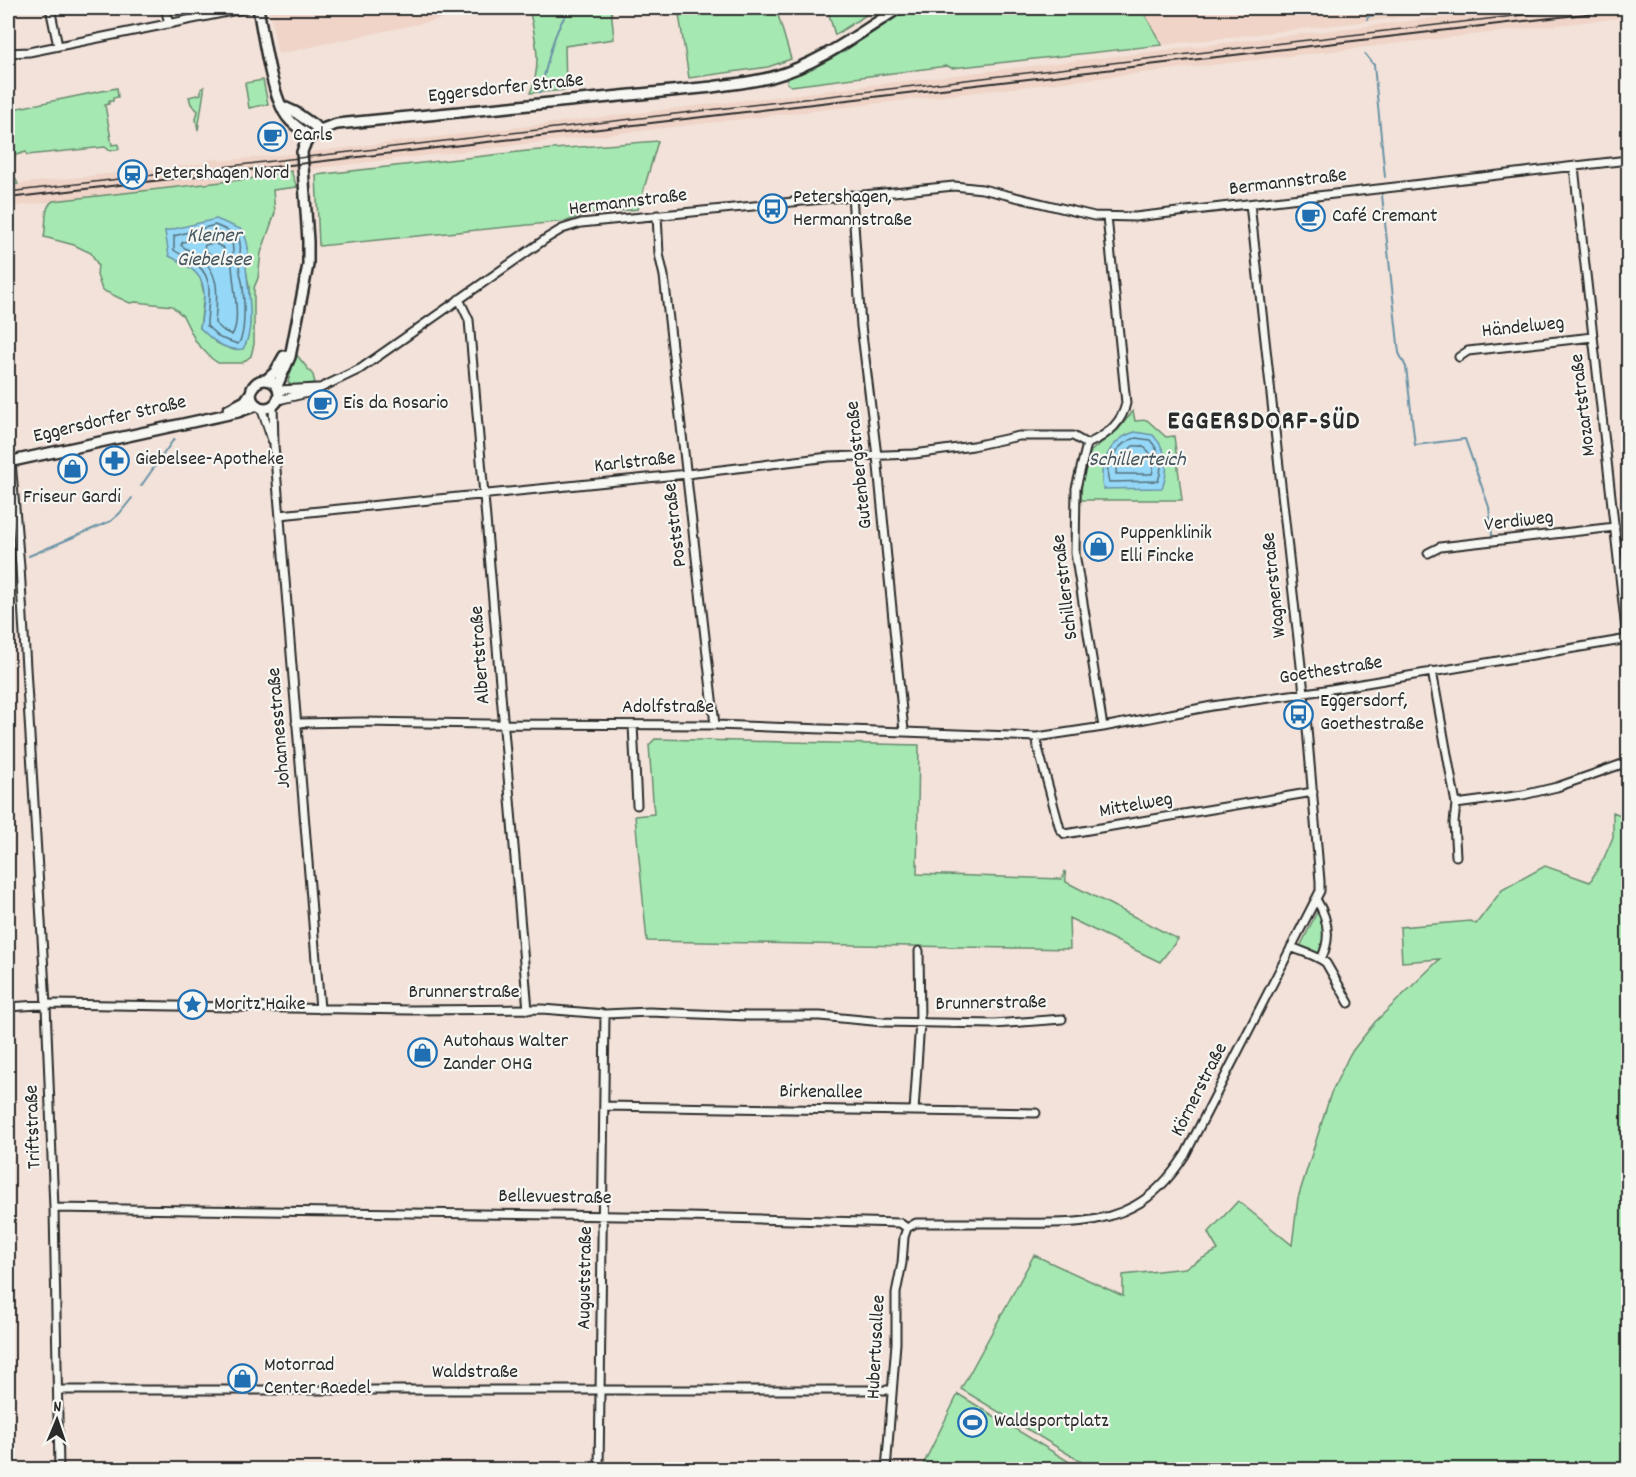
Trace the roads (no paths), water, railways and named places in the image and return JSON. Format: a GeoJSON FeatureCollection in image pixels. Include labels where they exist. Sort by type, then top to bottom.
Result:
{"type":"FeatureCollection","features":[{"type":"Feature","properties":{"kind":"street"},"geometry":{"type":"LineString","coordinates":[[50,8],[58,46]]}},
{"type":"Feature","properties":{"kind":"street"},"geometry":{"type":"LineString","coordinates":[[165,8],[169,23]]}},
{"type":"Feature","properties":{"kind":"street"},"geometry":{"type":"LineString","coordinates":[[8,53],[29,52],[247,8]]}},
{"type":"Feature","properties":{"kind":"street"},"geometry":{"type":"LineString","coordinates":[[258,8],[274,84],[282,106],[288,119],[310,136],[302,157],[307,207],[308,266],[290,357],[277,396]]}},
{"type":"Feature","properties":{"kind":"street","name":"Eggersdorfer Straße"},"geometry":{"type":"LineString","coordinates":[[310,136],[319,129],[337,124],[712,87],[757,80],[791,70],[826,55],[898,8]]}},
{"type":"Feature","properties":{"kind":"street"},"geometry":{"type":"LineString","coordinates":[[282,106],[319,129]]}},
{"type":"Feature","properties":{"kind":"street","name":"Bermannstraße"},"geometry":{"type":"LineString","coordinates":[[954,186],[982,189],[1084,214],[1135,217],[1629,160]]}},
{"type":"Feature","properties":{"kind":"street","name":"Mozartstraße"},"geometry":{"type":"LineString","coordinates":[[1574,166],[1628,639]]}},
{"type":"Feature","properties":{"kind":"street","name":"Hermannstraße"},"geometry":{"type":"LineString","coordinates":[[277,396],[302,395],[360,369],[562,229],[581,223],[954,186]]}},
{"type":"Feature","properties":{"kind":"street","name":"Gutenbergstraße"},"geometry":{"type":"LineString","coordinates":[[852,195],[861,326],[877,456],[904,731]]}},
{"type":"Feature","properties":{"kind":"street","name":"Wagnerstraße"},"geometry":{"type":"LineString","coordinates":[[1250,204],[1304,693],[1320,881],[1316,899],[1326,918],[1327,927],[1326,948],[1321,958]]}},
{"type":"Feature","properties":{"kind":"street","name":"Poststraße"},"geometry":{"type":"LineString","coordinates":[[657,215],[659,254],[664,276],[715,725]]}},
{"type":"Feature","properties":{"kind":"street"},"geometry":{"type":"LineString","coordinates":[[1087,444],[1113,428],[1122,416],[1126,403],[1107,217]]}},
{"type":"Feature","properties":{"kind":"street","name":"Albertstraße"},"geometry":{"type":"LineString","coordinates":[[459,299],[469,320],[528,1010]]}},
{"type":"Feature","properties":{"kind":"street","name":"Händelweg"},"geometry":{"type":"LineString","coordinates":[[1459,357],[1468,351],[1593,337]]}},
{"type":"Feature","properties":{"kind":"street"},"geometry":{"type":"LineString","coordinates":[[277,396],[266,380],[278,368],[292,341]]}},
{"type":"Feature","properties":{"kind":"street","name":"Eggersdorfer Straße"},"geometry":{"type":"LineString","coordinates":[[221,414],[245,401],[257,383],[266,380]]}},
{"type":"Feature","properties":{"kind":"street"},"geometry":{"type":"LineString","coordinates":[[252,391],[252,397],[259,406]]}},
{"type":"Feature","properties":{"kind":"street","name":"Eggersdorfer Straße"},"geometry":{"type":"LineString","coordinates":[[9,462],[237,412],[259,406],[277,396]]}},
{"type":"Feature","properties":{"kind":"street","name":"Johannesstraße"},"geometry":{"type":"LineString","coordinates":[[277,396],[274,445],[320,1009]]}},
{"type":"Feature","properties":{"kind":"street","name":"Johannesstraße"},"geometry":{"type":"LineString","coordinates":[[259,406],[274,445]]}},
{"type":"Feature","properties":{"kind":"street","name":"Karlstraße"},"geometry":{"type":"LineString","coordinates":[[280,515],[687,474],[829,457],[914,454],[992,443],[1019,436],[1073,436],[1087,444]]}},
{"type":"Feature","properties":{"kind":"street","name":"Schillerstraße"},"geometry":{"type":"LineString","coordinates":[[1087,444],[1076,488],[1075,553],[1103,727]]}},
{"type":"Feature","properties":{"kind":"street","name":"Triftstraße"},"geometry":{"type":"LineString","coordinates":[[9,462],[20,567],[46,1005],[54,1208],[59,1470]]}},
{"type":"Feature","properties":{"kind":"street","name":"Verdiweg"},"geometry":{"type":"LineString","coordinates":[[1428,553],[1440,547],[1615,526]]}},
{"type":"Feature","properties":{"kind":"street","name":"Goethestraße"},"geometry":{"type":"LineString","coordinates":[[1039,737],[1212,706],[1628,639]]}},
{"type":"Feature","properties":{"kind":"street"},"geometry":{"type":"LineString","coordinates":[[1432,671],[1456,804],[1454,823],[1456,856]]}},
{"type":"Feature","properties":{"kind":"street","name":"Adolfstraße"},"geometry":{"type":"LineString","coordinates":[[297,723],[715,725],[1039,737]]}},
{"type":"Feature","properties":{"kind":"street"},"geometry":{"type":"LineString","coordinates":[[633,725],[638,804]]}},
{"type":"Feature","properties":{"kind":"street","name":"Mittelweg"},"geometry":{"type":"LineString","coordinates":[[1039,737],[1038,748],[1060,829],[1065,834],[1313,792]]}},
{"type":"Feature","properties":{"kind":"street"},"geometry":{"type":"LineString","coordinates":[[1456,804],[1523,795],[1557,787],[1629,762]]}},
{"type":"Feature","properties":{"kind":"street","name":"Körnerstraße"},"geometry":{"type":"LineString","coordinates":[[1053,1223],[1089,1220],[1120,1212],[1148,1197],[1175,1171],[1316,899]]}},
{"type":"Feature","properties":{"kind":"street"},"geometry":{"type":"LineString","coordinates":[[1291,947],[1308,956],[1321,958],[1349,1003]]}},
{"type":"Feature","properties":{"kind":"street","name":"Brunnerstraße"},"geometry":{"type":"LineString","coordinates":[[914,1111],[920,1022],[919,951]]}},
{"type":"Feature","properties":{"kind":"street","name":"Brunnerstraße"},"geometry":{"type":"LineString","coordinates":[[8,1007],[46,1005],[528,1010],[605,1014],[657,1012],[748,1016],[810,1015],[883,1022],[994,1024],[1062,1019]]}},
{"type":"Feature","properties":{"kind":"street","name":"Auguststraße"},"geometry":{"type":"LineString","coordinates":[[599,1470],[605,1014]]}},
{"type":"Feature","properties":{"kind":"street","name":"Birkenallee"},"geometry":{"type":"LineString","coordinates":[[605,1106],[1036,1113]]}},
{"type":"Feature","properties":{"kind":"street","name":"Bellevuestraße"},"geometry":{"type":"LineString","coordinates":[[54,1208],[603,1215],[900,1223],[907,1227],[916,1223],[1053,1223]]}},
{"type":"Feature","properties":{"kind":"street","name":"Hubertusallee"},"geometry":{"type":"LineString","coordinates":[[886,1470],[896,1344],[896,1293],[907,1227]]}},
{"type":"Feature","properties":{"kind":"street","name":"Waldstraße"},"geometry":{"type":"LineString","coordinates":[[58,1390],[892,1390]]}},
{"type":"Feature","properties":{"kind":"water","name":"Kleiner Giebelsee"},"geometry":{"type":"Polygon","coordinates":[[[216,219],[243,230],[248,244],[246,265],[250,321],[247,341],[243,349],[224,347],[200,328],[204,301],[202,283],[192,269],[169,256],[165,231],[216,219]]]}},
{"type":"Feature","properties":{"kind":"water","name":"Schillerteich"},"geometry":{"type":"Polygon","coordinates":[[[1135,432],[1153,435],[1162,447],[1167,467],[1162,488],[1103,489],[1102,471],[1108,454],[1119,440],[1135,432]]]}},
{"type":"Feature","properties":{"kind":"waterway"},"geometry":{"type":"LineString","coordinates":[[540,92],[559,26],[571,8]]}},
{"type":"Feature","properties":{"kind":"waterway"},"geometry":{"type":"LineString","coordinates":[[1367,19],[1369,16],[1428,8]]}},
{"type":"Feature","properties":{"kind":"waterway"},"geometry":{"type":"LineString","coordinates":[[1365,54],[1374,65],[1385,177]]}},
{"type":"Feature","properties":{"kind":"waterway"},"geometry":{"type":"LineString","coordinates":[[1382,195],[1399,353],[1406,367],[1415,445],[1465,439],[1489,507],[1492,535]]}},
{"type":"Feature","properties":{"kind":"waterway"},"geometry":{"type":"LineString","coordinates":[[141,486],[174,439]]}},
{"type":"Feature","properties":{"kind":"waterway"},"geometry":{"type":"LineString","coordinates":[[29,556],[111,521],[132,498]]}},
{"type":"Feature","properties":{"kind":"tram line"},"geometry":{"type":"LineString","coordinates":[[8,192],[1582,8]]}},
{"type":"Feature","properties":{"kind":"railway"},"geometry":{"type":"LineString","coordinates":[[8,198],[1628,9]]}},
{"type":"Feature","properties":{"kind":"place","name":"Carls"},"geometry":{"type":"Point","coordinates":[272,136]}},
{"type":"Feature","properties":{"kind":"place","name":"Petershagen Nord"},"geometry":{"type":"Point","coordinates":[133,174]}},
{"type":"Feature","properties":{"kind":"place","name":"Petershagen, Hermannstraße"},"geometry":{"type":"Point","coordinates":[772,209]}},
{"type":"Feature","properties":{"kind":"place","name":"Café Cremant"},"geometry":{"type":"Point","coordinates":[1311,217]}},
{"type":"Feature","properties":{"kind":"place","name":"Eis da Rosario"},"geometry":{"type":"Point","coordinates":[322,404]}},
{"type":"Feature","properties":{"kind":"place","name":"Giebelsee-Apotheke"},"geometry":{"type":"Point","coordinates":[114,460]}},
{"type":"Feature","properties":{"kind":"place","name":"Friseur Gardi"},"geometry":{"type":"Point","coordinates":[72,468]}},
{"type":"Feature","properties":{"kind":"place","name":"Puppenklinik Elli Fincke"},"geometry":{"type":"Point","coordinates":[1099,546]}},
{"type":"Feature","properties":{"kind":"place","name":"Eggersdorf, Goethestraße"},"geometry":{"type":"Point","coordinates":[1299,714]}},
{"type":"Feature","properties":{"kind":"place","name":"Moritz Haike"},"geometry":{"type":"Point","coordinates":[193,1005]}},
{"type":"Feature","properties":{"kind":"place","name":"Autohaus Walter Zander OHG"},"geometry":{"type":"Point","coordinates":[422,1053]}},
{"type":"Feature","properties":{"kind":"place","name":"Motorrad Center Raedel"},"geometry":{"type":"Point","coordinates":[243,1378]}},
{"type":"Feature","properties":{"kind":"place","name":"Waldsportplatz"},"geometry":{"type":"Point","coordinates":[973,1422]}},
{"type":"Feature","properties":{"kind":"district","name":"EGGERSDORF-SÜD"},"geometry":{"type":"Point","coordinates":[1264,422]}}]}
